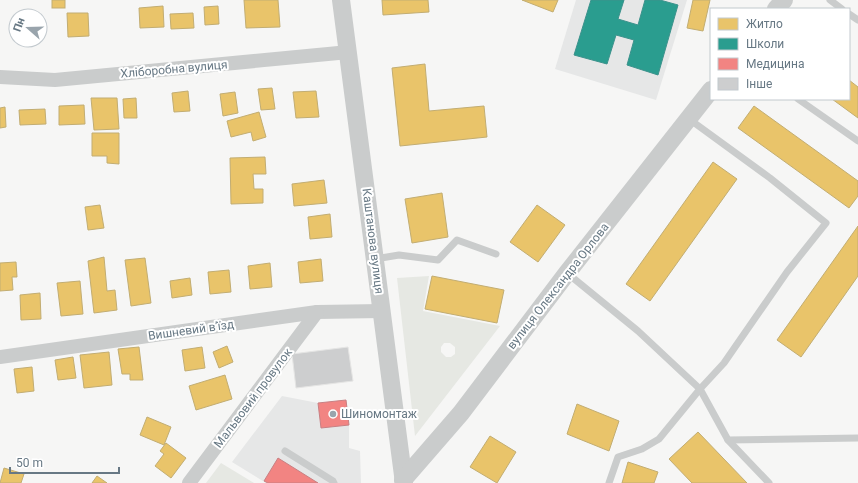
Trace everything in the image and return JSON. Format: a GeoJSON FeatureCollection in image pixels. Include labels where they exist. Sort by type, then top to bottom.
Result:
{"type":"FeatureCollection","features":[{"type":"Feature","properties":{"kind":"street","name":"Каштанова вулиця"},"geometry":{"type":"LineString","coordinates":[[341,0],[349,52],[403,482]]}},
{"type":"Feature","properties":{"kind":"street"},"geometry":{"type":"LineString","coordinates":[[777,8],[784,0]]}},
{"type":"Feature","properties":{"kind":"street","name":"Хліборобна вулиця"},"geometry":{"type":"LineString","coordinates":[[0,78],[55,80],[349,52]]}},
{"type":"Feature","properties":{"kind":"street","name":"вулиця Олександра Орлова"},"geometry":{"type":"LineString","coordinates":[[403,482],[461,413],[567,273],[710,91]]}},
{"type":"Feature","properties":{"kind":"street","name":"Вишневий в’їзд"},"geometry":{"type":"LineString","coordinates":[[0,358],[317,312],[365,313],[382,311]]}},
{"type":"Feature","properties":{"kind":"street","name":"Мальвовий провулок"},"geometry":{"type":"LineString","coordinates":[[189,483],[317,312]]}},
{"type":"Feature","properties":{"kind":"lane"},"geometry":{"type":"LineString","coordinates":[[830,0],[841,8]]}},
{"type":"Feature","properties":{"kind":"lane"},"geometry":{"type":"LineString","coordinates":[[799,100],[858,141]]}},
{"type":"Feature","properties":{"kind":"lane"},"geometry":{"type":"LineString","coordinates":[[609,483],[618,457],[642,449],[659,439],[700,389],[724,363],[787,272],[826,223],[770,178],[688,118]]}},
{"type":"Feature","properties":{"kind":"lane"},"geometry":{"type":"LineString","coordinates":[[375,259],[399,255],[438,260],[457,240],[496,254]]}},
{"type":"Feature","properties":{"kind":"lane"},"geometry":{"type":"LineString","coordinates":[[567,273],[638,330],[700,389],[728,440],[770,483]]}},
{"type":"Feature","properties":{"kind":"lane"},"geometry":{"type":"LineString","coordinates":[[728,440],[858,438]]}},
{"type":"Feature","properties":{"kind":"lane"},"geometry":{"type":"LineString","coordinates":[[286,451],[334,483]]}},
{"type":"Feature","properties":{"kind":"shaded area"},"geometry":{"type":"Polygon","coordinates":[[[576,0],[687,0],[656,100],[555,69],[576,0]]]}},
{"type":"Feature","properties":{"kind":"shaded area"},"geometry":{"type":"Polygon","coordinates":[[[429,276],[423,311],[500,326],[415,436],[397,278],[429,276]],[[444,343],[441,347],[441,352],[446,357],[451,357],[455,354],[455,347],[450,343],[444,343]]]}},
{"type":"Feature","properties":{"kind":"shaded area"},"geometry":{"type":"Polygon","coordinates":[[[282,396],[318,403],[321,428],[349,425],[349,448],[360,451],[361,483],[266,483],[232,462],[282,396]]]}},
{"type":"Feature","properties":{"kind":"shaded area"},"geometry":{"type":"Polygon","coordinates":[[[221,463],[254,483],[206,483],[221,463]]]}},
{"type":"Feature","properties":{"kind":"building: Житло"},"geometry":{"type":"Polygon","coordinates":[[[52,0],[65,0],[65,8],[52,8],[52,0]]]}},
{"type":"Feature","properties":{"kind":"building: Житло"},"geometry":{"type":"Polygon","coordinates":[[[244,0],[278,0],[280,27],[246,28],[244,0]]]}},
{"type":"Feature","properties":{"kind":"building: Житло"},"geometry":{"type":"Polygon","coordinates":[[[382,0],[428,0],[429,12],[383,15],[382,0]]]}},
{"type":"Feature","properties":{"kind":"building: Житло"},"geometry":{"type":"Polygon","coordinates":[[[522,0],[558,0],[553,12],[522,0]]]}},
{"type":"Feature","properties":{"kind":"building: Житло"},"geometry":{"type":"Polygon","coordinates":[[[693,0],[710,0],[703,31],[687,28],[693,0]]]}},
{"type":"Feature","properties":{"kind":"building: Житло"},"geometry":{"type":"Polygon","coordinates":[[[163,6],[164,27],[140,28],[139,8],[163,6]]]}},
{"type":"Feature","properties":{"kind":"building: Житло"},"geometry":{"type":"Polygon","coordinates":[[[218,6],[219,24],[205,25],[204,7],[218,6]]]}},
{"type":"Feature","properties":{"kind":"building: Житло"},"geometry":{"type":"Polygon","coordinates":[[[67,13],[88,13],[89,36],[68,37],[67,13]]]}},
{"type":"Feature","properties":{"kind":"building: Житло"},"geometry":{"type":"Polygon","coordinates":[[[193,13],[194,28],[171,29],[170,14],[193,13]]]}},
{"type":"Feature","properties":{"kind":"building: Житло"},"geometry":{"type":"Polygon","coordinates":[[[425,64],[429,111],[484,106],[487,137],[400,146],[392,68],[425,64]]]}},
{"type":"Feature","properties":{"kind":"building: Житло"},"geometry":{"type":"Polygon","coordinates":[[[850,81],[858,87],[858,118],[833,100],[850,100],[850,81]]]}},
{"type":"Feature","properties":{"kind":"building: Житло"},"geometry":{"type":"Polygon","coordinates":[[[272,88],[275,109],[261,110],[258,89],[272,88]]]}},
{"type":"Feature","properties":{"kind":"building: Житло"},"geometry":{"type":"Polygon","coordinates":[[[188,91],[190,111],[174,112],[172,93],[188,91]]]}},
{"type":"Feature","properties":{"kind":"building: Житло"},"geometry":{"type":"Polygon","coordinates":[[[316,91],[319,117],[296,118],[293,92],[316,91]]]}},
{"type":"Feature","properties":{"kind":"building: Житло"},"geometry":{"type":"Polygon","coordinates":[[[235,92],[238,113],[223,116],[220,94],[235,92]]]}},
{"type":"Feature","properties":{"kind":"building: Житло"},"geometry":{"type":"Polygon","coordinates":[[[91,98],[117,98],[119,129],[94,130],[91,98]]]}},
{"type":"Feature","properties":{"kind":"building: Житло"},"geometry":{"type":"Polygon","coordinates":[[[136,98],[137,118],[124,118],[123,99],[136,98]]]}},
{"type":"Feature","properties":{"kind":"building: Житло"},"geometry":{"type":"Polygon","coordinates":[[[84,105],[85,124],[59,125],[59,106],[84,105]]]}},
{"type":"Feature","properties":{"kind":"building: Житло"},"geometry":{"type":"Polygon","coordinates":[[[754,106],[858,181],[858,196],[849,208],[738,128],[754,106]]]}},
{"type":"Feature","properties":{"kind":"building: Житло"},"geometry":{"type":"Polygon","coordinates":[[[5,107],[6,127],[0,128],[0,108],[5,107]]]}},
{"type":"Feature","properties":{"kind":"building: Житло"},"geometry":{"type":"Polygon","coordinates":[[[45,109],[46,124],[20,125],[19,110],[45,109]]]}},
{"type":"Feature","properties":{"kind":"building: Житло"},"geometry":{"type":"Polygon","coordinates":[[[259,112],[266,137],[253,141],[251,132],[231,137],[227,121],[259,112]]]}},
{"type":"Feature","properties":{"kind":"building: Житло"},"geometry":{"type":"Polygon","coordinates":[[[92,133],[119,133],[119,164],[107,163],[107,156],[92,156],[92,133]]]}},
{"type":"Feature","properties":{"kind":"building: Житло"},"geometry":{"type":"Polygon","coordinates":[[[265,157],[266,174],[253,174],[254,189],[263,189],[263,203],[231,204],[230,158],[265,157]]]}},
{"type":"Feature","properties":{"kind":"building: Житло"},"geometry":{"type":"Polygon","coordinates":[[[713,162],[737,179],[650,301],[626,284],[713,162]]]}},
{"type":"Feature","properties":{"kind":"building: Житло"},"geometry":{"type":"Polygon","coordinates":[[[324,180],[327,203],[294,206],[292,184],[324,180]]]}},
{"type":"Feature","properties":{"kind":"building: Житло"},"geometry":{"type":"Polygon","coordinates":[[[442,193],[448,237],[412,243],[405,199],[442,193]]]}},
{"type":"Feature","properties":{"kind":"building: Житло"},"geometry":{"type":"Polygon","coordinates":[[[100,205],[104,228],[88,230],[85,207],[100,205]]]}},
{"type":"Feature","properties":{"kind":"building: Житло"},"geometry":{"type":"Polygon","coordinates":[[[537,205],[565,225],[538,262],[510,242],[537,205]]]}},
{"type":"Feature","properties":{"kind":"building: Житло"},"geometry":{"type":"Polygon","coordinates":[[[330,214],[332,237],[310,239],[308,217],[330,214]]]}},
{"type":"Feature","properties":{"kind":"building: Житло"},"geometry":{"type":"Polygon","coordinates":[[[858,226],[858,276],[801,357],[777,340],[858,226]]]}},
{"type":"Feature","properties":{"kind":"building: Житло"},"geometry":{"type":"Polygon","coordinates":[[[104,257],[107,291],[115,290],[117,310],[94,313],[88,261],[104,257]]]}},
{"type":"Feature","properties":{"kind":"building: Житло"},"geometry":{"type":"Polygon","coordinates":[[[145,258],[151,303],[131,306],[125,260],[145,258]]]}},
{"type":"Feature","properties":{"kind":"building: Житло"},"geometry":{"type":"Polygon","coordinates":[[[321,259],[323,281],[300,283],[298,262],[321,259]]]}},
{"type":"Feature","properties":{"kind":"building: Житло"},"geometry":{"type":"Polygon","coordinates":[[[16,262],[17,277],[12,277],[13,290],[0,291],[0,263],[16,262]]]}},
{"type":"Feature","properties":{"kind":"building: Житло"},"geometry":{"type":"Polygon","coordinates":[[[270,263],[272,287],[250,289],[248,266],[270,263]]]}},
{"type":"Feature","properties":{"kind":"building: Житло"},"geometry":{"type":"Polygon","coordinates":[[[229,270],[231,292],[210,294],[208,272],[229,270]]]}},
{"type":"Feature","properties":{"kind":"building: Житло"},"geometry":{"type":"Polygon","coordinates":[[[432,276],[504,290],[497,323],[425,309],[432,276]]]}},
{"type":"Feature","properties":{"kind":"building: Житло"},"geometry":{"type":"Polygon","coordinates":[[[190,278],[192,295],[172,298],[170,281],[190,278]]]}},
{"type":"Feature","properties":{"kind":"building: Житло"},"geometry":{"type":"Polygon","coordinates":[[[80,281],[83,314],[61,316],[57,283],[80,281]]]}},
{"type":"Feature","properties":{"kind":"building: Житло"},"geometry":{"type":"Polygon","coordinates":[[[40,293],[41,319],[21,320],[20,295],[40,293]]]}},
{"type":"Feature","properties":{"kind":"building: Житло"},"geometry":{"type":"Polygon","coordinates":[[[227,346],[233,362],[219,368],[213,352],[227,346]]]}},
{"type":"Feature","properties":{"kind":"building: Житло"},"geometry":{"type":"Polygon","coordinates":[[[139,347],[143,380],[130,380],[130,374],[122,374],[118,349],[139,347]]]}},
{"type":"Feature","properties":{"kind":"building: Житло"},"geometry":{"type":"Polygon","coordinates":[[[202,347],[205,368],[185,371],[182,350],[202,347]]]}},
{"type":"Feature","properties":{"kind":"building: Житло"},"geometry":{"type":"Polygon","coordinates":[[[109,352],[112,385],[84,388],[80,355],[109,352]]]}},
{"type":"Feature","properties":{"kind":"building: Житло"},"geometry":{"type":"Polygon","coordinates":[[[73,357],[76,378],[58,380],[55,360],[73,357]]]}},
{"type":"Feature","properties":{"kind":"building: Житло"},"geometry":{"type":"Polygon","coordinates":[[[32,367],[34,391],[17,393],[14,369],[32,367]]]}},
{"type":"Feature","properties":{"kind":"building: Житло"},"geometry":{"type":"Polygon","coordinates":[[[225,375],[232,399],[196,410],[189,386],[225,375]]]}},
{"type":"Feature","properties":{"kind":"building: Житло"},"geometry":{"type":"Polygon","coordinates":[[[577,404],[619,421],[609,451],[567,434],[577,404]]]}},
{"type":"Feature","properties":{"kind":"building: Житло"},"geometry":{"type":"Polygon","coordinates":[[[147,417],[171,427],[164,445],[140,435],[147,417]]]}},
{"type":"Feature","properties":{"kind":"building: Житло"},"geometry":{"type":"Polygon","coordinates":[[[698,432],[747,483],[692,483],[669,459],[698,432]]]}},
{"type":"Feature","properties":{"kind":"building: Житло"},"geometry":{"type":"Polygon","coordinates":[[[490,436],[516,452],[497,483],[470,467],[490,436]]]}},
{"type":"Feature","properties":{"kind":"building: Житло"},"geometry":{"type":"Polygon","coordinates":[[[166,443],[186,458],[171,478],[155,466],[164,454],[160,451],[166,443]]]}},
{"type":"Feature","properties":{"kind":"building: Житло"},"geometry":{"type":"Polygon","coordinates":[[[628,462],[658,472],[654,483],[622,483],[628,462]]]}},
{"type":"Feature","properties":{"kind":"building: Житло"},"geometry":{"type":"Polygon","coordinates":[[[4,468],[24,474],[21,483],[0,483],[4,468]]]}},
{"type":"Feature","properties":{"kind":"building: Житло"},"geometry":{"type":"Polygon","coordinates":[[[97,476],[107,483],[92,483],[97,476]]]}},
{"type":"Feature","properties":{"kind":"building: Школи"},"geometry":{"type":"Polygon","coordinates":[[[591,0],[624,0],[618,19],[638,25],[645,0],[660,0],[678,5],[658,75],[627,65],[634,40],[616,35],[607,64],[574,55],[591,0]]]}},
{"type":"Feature","properties":{"kind":"building: Медицина","name":"Шиномонтаж"},"geometry":{"type":"Polygon","coordinates":[[[346,400],[349,425],[321,428],[318,403],[346,400]]]}},
{"type":"Feature","properties":{"kind":"building: Медицина"},"geometry":{"type":"Polygon","coordinates":[[[278,458],[318,483],[268,483],[264,481],[278,458]]]}},
{"type":"Feature","properties":{"kind":"building: Інше"},"geometry":{"type":"Polygon","coordinates":[[[348,347],[353,381],[296,388],[292,354],[348,347]]]}},
{"type":"Feature","properties":{"kind":"place","name":"Шиномонтаж"},"geometry":{"type":"Point","coordinates":[333,414]}}]}
